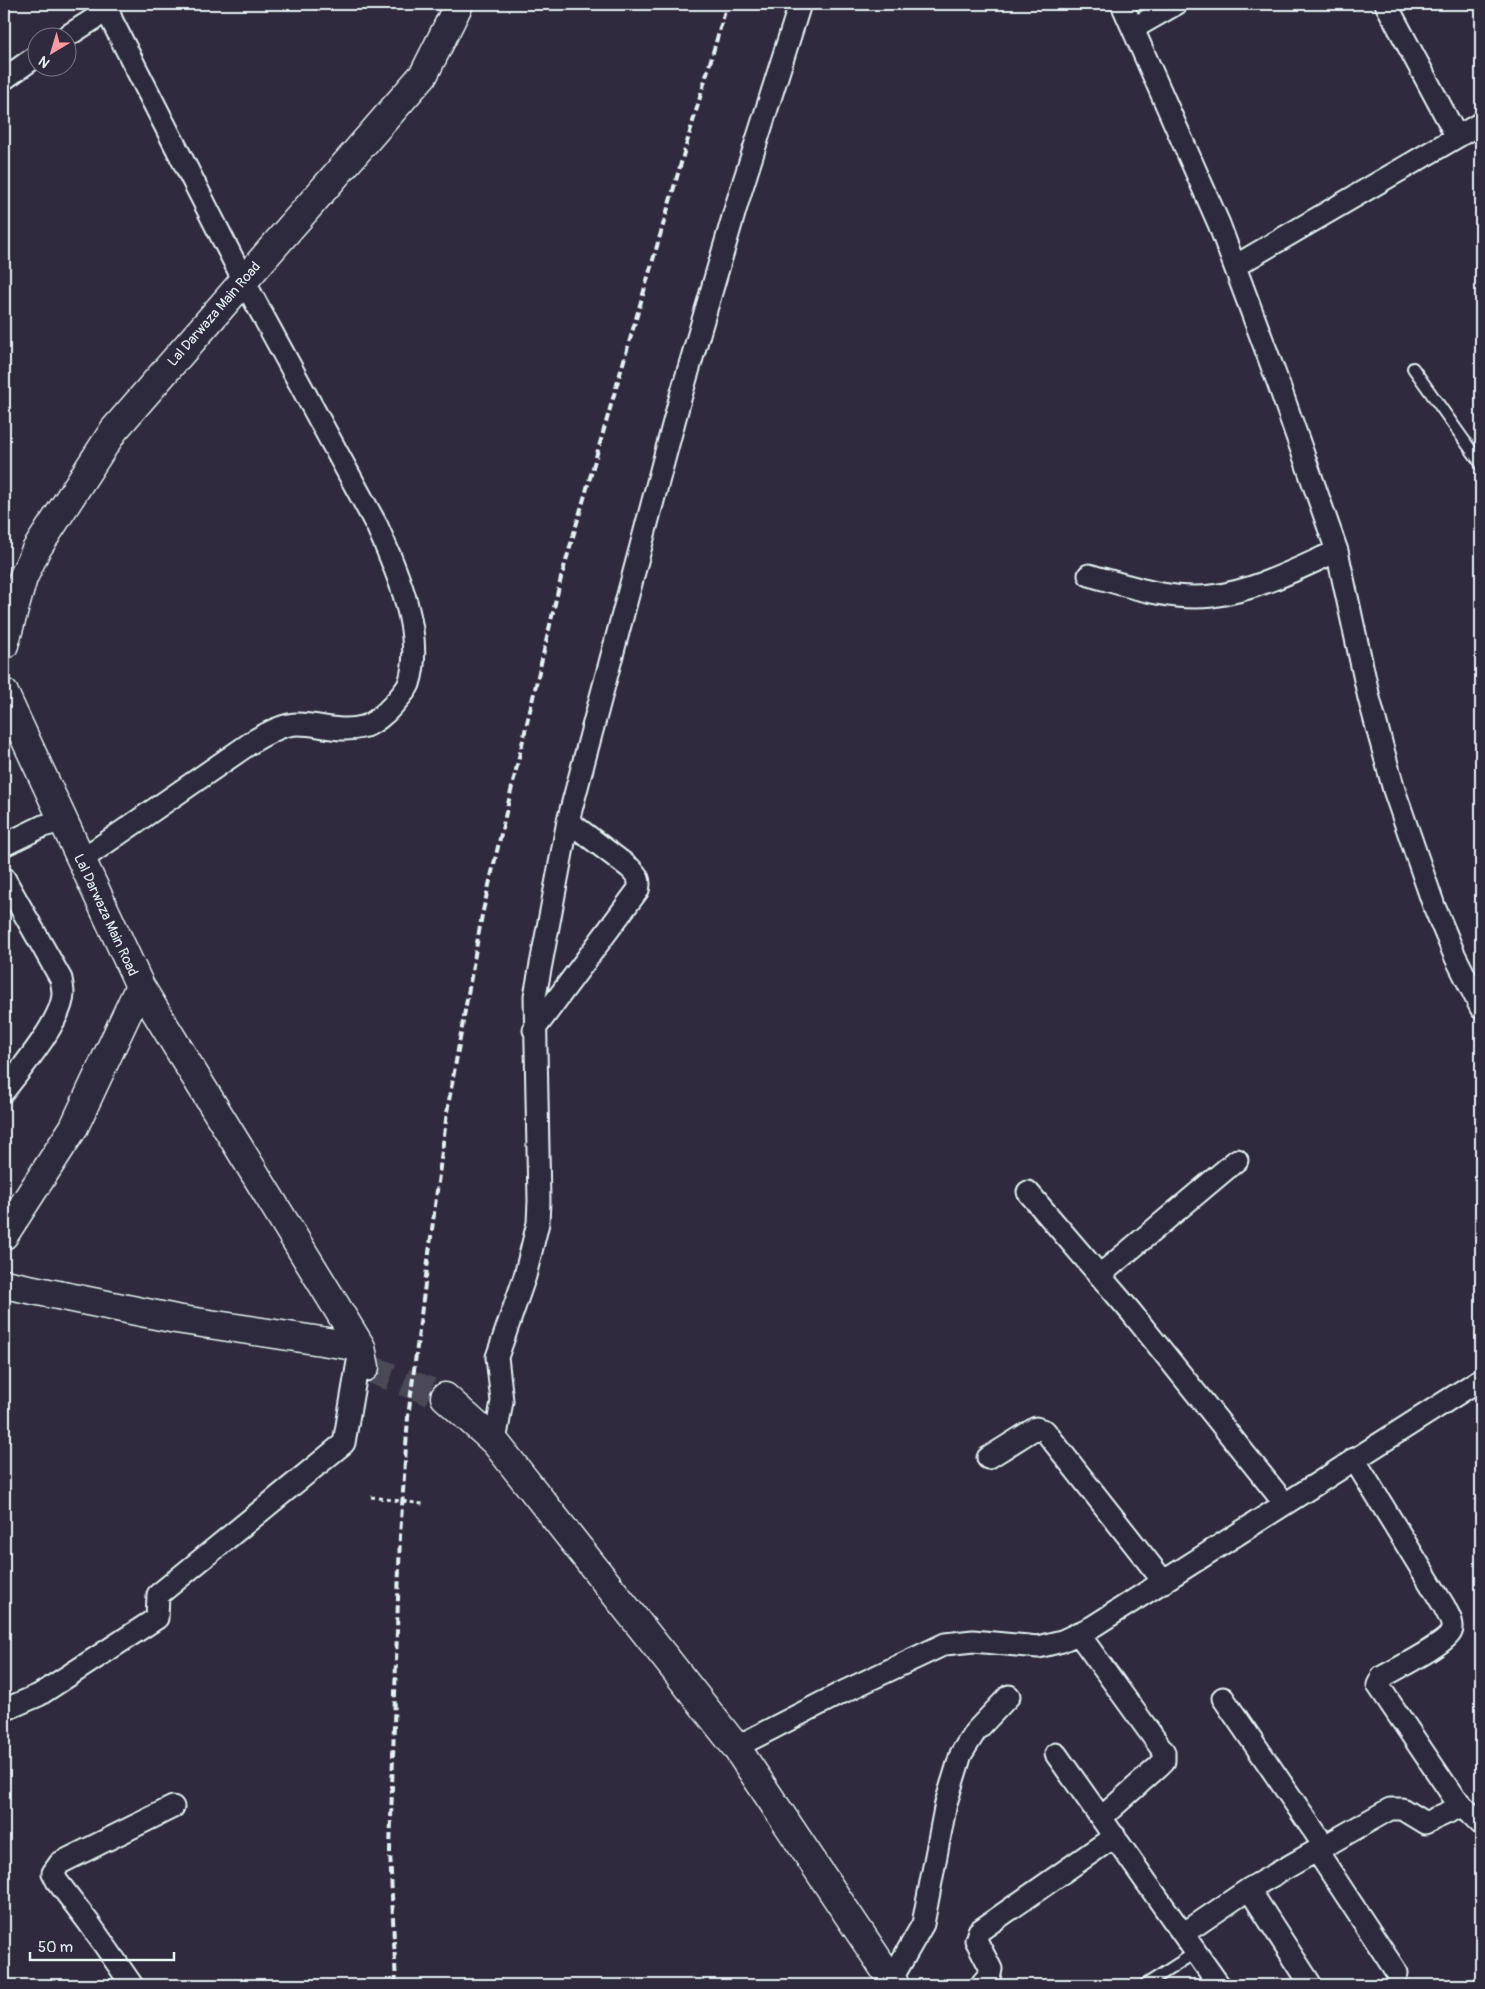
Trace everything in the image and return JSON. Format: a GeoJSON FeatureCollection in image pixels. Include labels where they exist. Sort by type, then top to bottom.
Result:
{"type":"FeatureCollection","features":[{"type":"Feature","properties":{"kind":"main road","name":"Lal Darwaza Main Road"},"geometry":{"type":"LineString","coordinates":[[4,645],[23,578],[36,550],[114,430],[424,74],[459,4]]}},
{"type":"Feature","properties":{"kind":"main road","name":"Lal Darwaza Main Road"},"geometry":{"type":"LineString","coordinates":[[4,693],[140,986],[74,1127],[7,1223]]}},
{"type":"Feature","properties":{"kind":"main road"},"geometry":{"type":"LineString","coordinates":[[140,986],[363,1357]]}},
{"type":"Feature","properties":{"kind":"main road"},"geometry":{"type":"LineString","coordinates":[[4,1284],[363,1357]]}},
{"type":"Feature","properties":{"kind":"main road"},"geometry":{"type":"LineString","coordinates":[[445,1397],[495,1442],[736,1747],[893,1983]]}},
{"type":"Feature","properties":{"kind":"street"},"geometry":{"type":"LineString","coordinates":[[495,1442],[502,1401],[497,1357],[518,1299],[538,1223],[534,996],[568,821],[680,399],[738,200],[800,4]]}},
{"type":"Feature","properties":{"kind":"street"},"geometry":{"type":"LineString","coordinates":[[1122,4],[1134,28],[1235,266],[1300,443],[1337,551],[1369,698],[1394,790],[1434,906],[1455,956],[1481,1008]]}},
{"type":"Feature","properties":{"kind":"street"},"geometry":{"type":"LineString","coordinates":[[1134,28],[1176,4]]}},
{"type":"Feature","properties":{"kind":"street"},"geometry":{"type":"LineString","coordinates":[[1390,5],[1457,137]]}},
{"type":"Feature","properties":{"kind":"street"},"geometry":{"type":"LineString","coordinates":[[78,28],[107,7],[244,281],[377,526],[395,566],[406,600],[414,652],[409,686],[387,712],[365,727],[344,730],[297,724],[278,729],[255,740],[81,860]]}},
{"type":"Feature","properties":{"kind":"street"},"geometry":{"type":"LineString","coordinates":[[4,79],[28,62]]}},
{"type":"Feature","properties":{"kind":"street"},"geometry":{"type":"LineString","coordinates":[[1235,266],[1481,123]]}},
{"type":"Feature","properties":{"kind":"street"},"geometry":{"type":"LineString","coordinates":[[1089,575],[1142,590],[1179,596],[1210,597],[1239,591],[1337,551]]}},
{"type":"Feature","properties":{"kind":"street"},"geometry":{"type":"LineString","coordinates":[[4,845],[43,826],[62,821]]}},
{"type":"Feature","properties":{"kind":"street"},"geometry":{"type":"LineString","coordinates":[[534,1030],[638,890],[640,884],[630,868],[568,821]]}},
{"type":"Feature","properties":{"kind":"street"},"geometry":{"type":"LineString","coordinates":[[4,878],[61,979],[63,995],[59,1011],[35,1050],[4,1092]]}},
{"type":"Feature","properties":{"kind":"street"},"geometry":{"type":"LineString","coordinates":[[1100,1275],[1237,1160]]}},
{"type":"Feature","properties":{"kind":"street"},"geometry":{"type":"LineString","coordinates":[[1028,1192],[1100,1275],[1285,1504]]}},
{"type":"Feature","properties":{"kind":"street"},"geometry":{"type":"LineString","coordinates":[[4,1710],[39,1696],[157,1618],[158,1595],[344,1443],[363,1357]]}},
{"type":"Feature","properties":{"kind":"street"},"geometry":{"type":"LineString","coordinates":[[736,1747],[841,1693],[945,1644],[973,1641],[1038,1647],[1062,1641],[1164,1582],[1481,1379]]}},
{"type":"Feature","properties":{"kind":"street"},"geometry":{"type":"LineString","coordinates":[[988,1458],[1036,1428],[1045,1431],[1164,1582]]}},
{"type":"Feature","properties":{"kind":"street"},"geometry":{"type":"LineString","coordinates":[[1354,1460],[1444,1606],[1452,1628],[1448,1637],[1382,1677],[1378,1685],[1462,1806],[1481,1824]]}},
{"type":"Feature","properties":{"kind":"street"},"geometry":{"type":"LineString","coordinates":[[1078,1633],[1164,1752],[1164,1761],[1101,1818]]}},
{"type":"Feature","properties":{"kind":"street"},"geometry":{"type":"LineString","coordinates":[[893,1983],[923,1924],[946,1803],[961,1754],[976,1732],[1010,1696]]}},
{"type":"Feature","properties":{"kind":"street"},"geometry":{"type":"LineString","coordinates":[[1224,1698],[1397,1972]]}},
{"type":"Feature","properties":{"kind":"street"},"geometry":{"type":"LineString","coordinates":[[1056,1754],[1219,1985]]}},
{"type":"Feature","properties":{"kind":"street"},"geometry":{"type":"LineString","coordinates":[[1183,1934],[1249,1889],[1394,1808],[1402,1809],[1426,1824],[1462,1806]]}},
{"type":"Feature","properties":{"kind":"street"},"geometry":{"type":"LineString","coordinates":[[132,1985],[53,1873],[60,1863],[173,1807]]}},
{"type":"Feature","properties":{"kind":"street"},"geometry":{"type":"LineString","coordinates":[[981,1985],[990,1974],[991,1969],[976,1940],[979,1931],[1115,1836]]}},
{"type":"Feature","properties":{"kind":"street"},"geometry":{"type":"LineString","coordinates":[[1249,1889],[1311,1985]]}},
{"type":"Feature","properties":{"kind":"lane"},"geometry":{"type":"LineString","coordinates":[[1412,368],[1481,464]]}},
{"type":"Feature","properties":{"kind":"lane"},"geometry":{"type":"LineString","coordinates":[[1145,1985],[1196,1952]]}},
{"type":"Feature","properties":{"kind":"path"},"geometry":{"type":"LineString","coordinates":[[371,1497],[423,1504]]}},
{"type":"Feature","properties":{"kind":"tunnel"},"geometry":{"type":"LineString","coordinates":[[365,1367],[445,1397]]}},
{"type":"Feature","properties":{"kind":"railway"},"geometry":{"type":"LineString","coordinates":[[396,1985],[390,1851],[400,1536],[408,1417],[447,1112],[482,915],[561,578],[727,4]]}}]}
